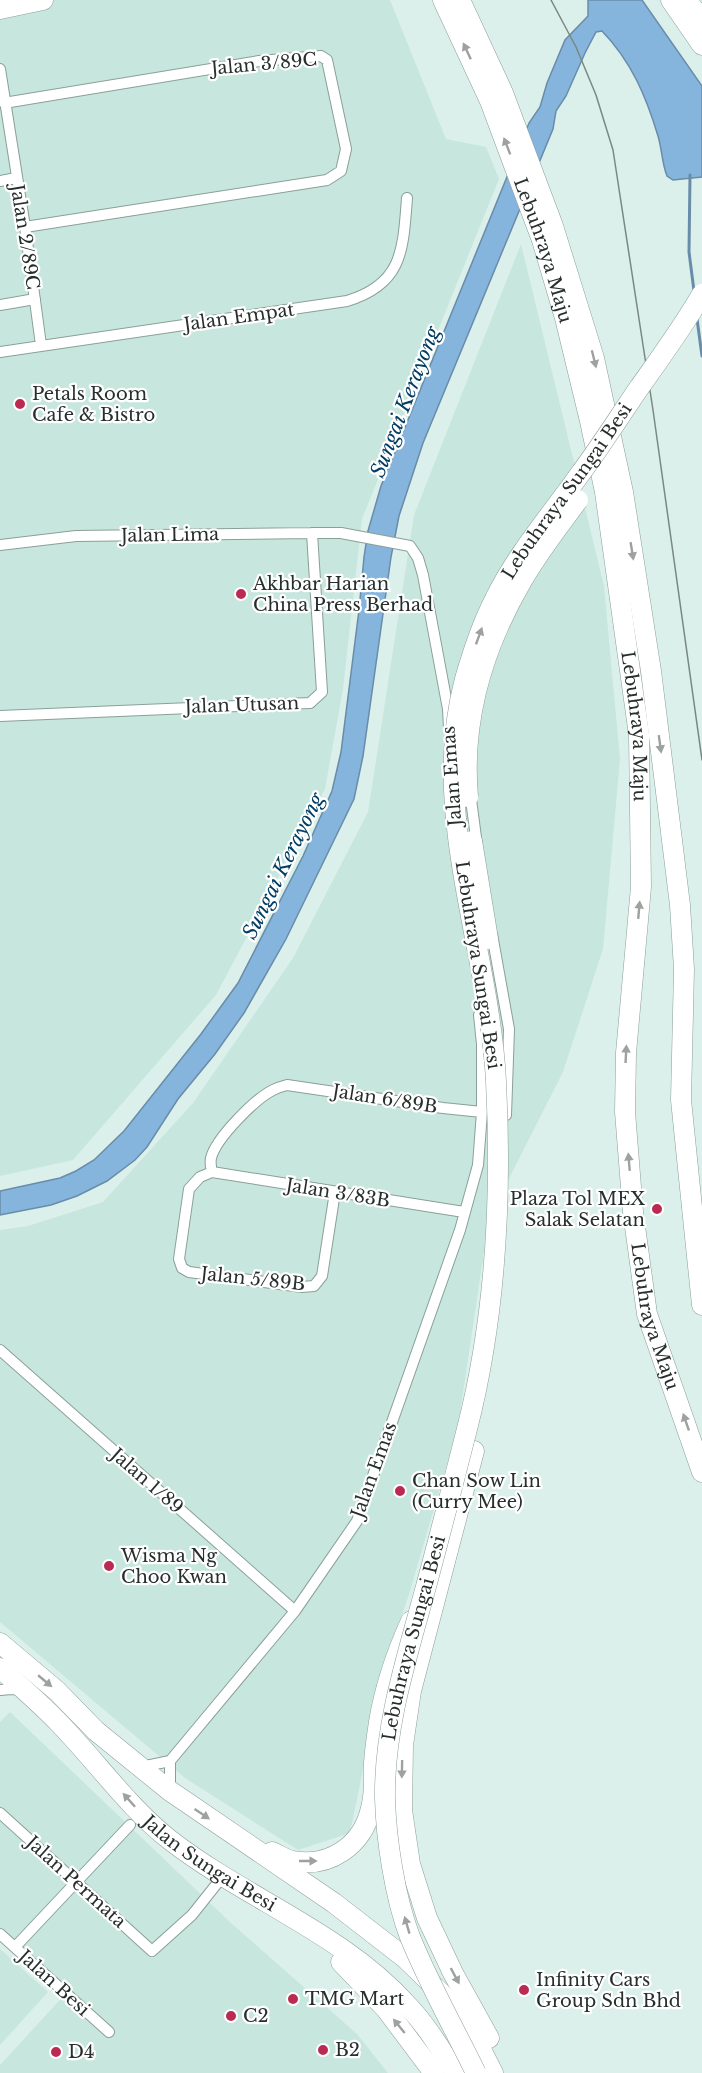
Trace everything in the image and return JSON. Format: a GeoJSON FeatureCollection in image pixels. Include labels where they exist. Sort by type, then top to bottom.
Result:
{"type":"FeatureCollection","features":[{"type":"Feature","properties":{"kind":"highway"},"geometry":{"type":"LineString","coordinates":[[0,11],[43,0]]}},
{"type":"Feature","properties":{"kind":"highway","name":"Lebuhraya Maju"},"geometry":{"type":"LineString","coordinates":[[443,0],[497,97]]}},
{"type":"Feature","properties":{"kind":"highway","name":"Lebuhraya Maju"},"geometry":{"type":"LineString","coordinates":[[460,0],[584,325],[599,380],[623,492],[651,671],[680,905],[684,969],[681,1100],[702,1305]]}},
{"type":"Feature","properties":{"kind":"highway"},"geometry":{"type":"LineString","coordinates":[[671,0],[702,45]]}},
{"type":"Feature","properties":{"kind":"highway"},"geometry":{"type":"LineString","coordinates":[[686,0],[702,19]]}},
{"type":"Feature","properties":{"kind":"highway","name":"Lebuhraya Maju"},"geometry":{"type":"LineString","coordinates":[[548,233],[605,492],[639,735],[641,887],[626,1053],[624,1112],[635,1233],[648,1314],[702,1472]]}},
{"type":"Feature","properties":{"kind":"highway","name":"Lebuhraya Sungai Besi"},"geometry":{"type":"LineString","coordinates":[[476,2073],[409,1933],[393,1873],[387,1819],[386,1781],[392,1728],[402,1676],[468,1425],[482,1362],[491,1300],[497,1212],[496,1078],[480,959],[459,851],[453,768],[455,721],[478,634],[496,596],[524,552],[585,469],[687,320],[702,294]]}},
{"type":"Feature","properties":{"kind":"highway","name":"Lebuhraya Sungai Besi"},"geometry":{"type":"LineString","coordinates":[[507,2073],[453,1973],[427,1918],[410,1864],[402,1810],[403,1745],[411,1691],[479,1431],[497,1330],[502,1268],[507,1062],[472,843],[466,783],[469,724],[475,689],[496,633],[523,579],[702,320]]}},
{"type":"Feature","properties":{"kind":"highway"},"geometry":{"type":"LineString","coordinates":[[234,1836],[291,1861],[312,1863],[330,1859],[357,1839],[366,1826],[372,1807],[374,1761],[381,1712],[397,1651],[425,1592]]}},
{"type":"Feature","properties":{"kind":"highway","name":"Jalan Sungai Besi"},"geometry":{"type":"LineString","coordinates":[[0,1644],[57,1691],[96,1731],[170,1791],[234,1836]]}},
{"type":"Feature","properties":{"kind":"highway","name":"Jalan Sungai Besi"},"geometry":{"type":"LineString","coordinates":[[0,1668],[60,1724],[161,1832],[198,1860],[348,1953],[379,1978],[408,2005],[435,2040],[456,2073]]}},
{"type":"Feature","properties":{"kind":"highway"},"geometry":{"type":"LineString","coordinates":[[234,1836],[334,1903],[405,1958],[441,1994],[470,2028],[494,2073]]}},
{"type":"Feature","properties":{"kind":"highway"},"geometry":{"type":"LineString","coordinates":[[301,1922],[386,2009],[434,2073]]}},
{"type":"Feature","properties":{"kind":"street"},"geometry":{"type":"LineString","coordinates":[[0,11],[39,6],[57,0]]}},
{"type":"Feature","properties":{"kind":"street","name":"Jalan 3/89C"},"geometry":{"type":"LineString","coordinates":[[4,104],[259,61],[321,56],[327,60],[345,149],[341,171],[327,180],[25,227]]}},
{"type":"Feature","properties":{"kind":"street","name":"Jalan 2/89C"},"geometry":{"type":"LineString","coordinates":[[0,69],[41,345]]}},
{"type":"Feature","properties":{"kind":"street"},"geometry":{"type":"LineString","coordinates":[[0,181],[16,178]]}},
{"type":"Feature","properties":{"kind":"street","name":"Jalan Empat"},"geometry":{"type":"LineString","coordinates":[[0,352],[347,301],[367,295],[382,285],[395,270],[405,231],[407,198]]}},
{"type":"Feature","properties":{"kind":"street","name":"Jalan 2/89C"},"geometry":{"type":"LineString","coordinates":[[0,305],[35,299]]}},
{"type":"Feature","properties":{"kind":"street","name":"Jalan Utusan"},"geometry":{"type":"LineString","coordinates":[[0,716],[310,703],[322,692],[312,533]]}},
{"type":"Feature","properties":{"kind":"street","name":"Jalan Lima"},"geometry":{"type":"LineString","coordinates":[[0,545],[76,536],[341,533],[410,546]]}},
{"type":"Feature","properties":{"kind":"street","name":"Jalan Emas"},"geometry":{"type":"LineString","coordinates":[[410,546],[418,558],[423,575],[448,709],[459,881],[481,1026],[482,1112],[478,1165]]}},
{"type":"Feature","properties":{"kind":"street","name":"Jalan Emas"},"geometry":{"type":"LineString","coordinates":[[170,1761],[295,1611],[357,1521],[460,1230],[478,1165],[506,1114],[509,1029],[482,878],[463,745],[448,709]]}},
{"type":"Feature","properties":{"kind":"street","name":"Jalan 6/89B"},"geometry":{"type":"LineString","coordinates":[[212,1172],[210,1161],[215,1149],[229,1130],[259,1100],[273,1090],[287,1085],[482,1112]]}},
{"type":"Feature","properties":{"kind":"street","name":"Jalan 3/83B"},"geometry":{"type":"LineString","coordinates":[[212,1172],[464,1212]]}},
{"type":"Feature","properties":{"kind":"street","name":"Jalan 5/89B"},"geometry":{"type":"LineString","coordinates":[[212,1172],[200,1178],[189,1189],[179,1259],[182,1268],[189,1272],[302,1287],[314,1286],[322,1276],[334,1192]]}},
{"type":"Feature","properties":{"kind":"street","name":"Jalan 1/89"},"geometry":{"type":"LineString","coordinates":[[0,1350],[295,1611]]}},
{"type":"Feature","properties":{"kind":"street"},"geometry":{"type":"LineString","coordinates":[[0,1690],[25,1690]]}},
{"type":"Feature","properties":{"kind":"street"},"geometry":{"type":"LineString","coordinates":[[140,1767],[170,1761],[170,1791]]}},
{"type":"Feature","properties":{"kind":"street","name":"Jalan Permata"},"geometry":{"type":"LineString","coordinates":[[0,1813],[152,1951],[192,1915],[224,1876]]}},
{"type":"Feature","properties":{"kind":"street"},"geometry":{"type":"LineString","coordinates":[[15,1947],[130,1825]]}},
{"type":"Feature","properties":{"kind":"street","name":"Jalan Besi"},"geometry":{"type":"LineString","coordinates":[[0,1934],[109,2032]]}},
{"type":"Feature","properties":{"kind":"shaded area"},"geometry":{"type":"Polygon","coordinates":[[[0,0],[390,0],[446,139],[486,147],[499,179],[362,519],[343,689],[325,789],[216,995],[73,1160],[0,1176],[0,0]]]}},
{"type":"Feature","properties":{"kind":"shaded area"},"geometry":{"type":"Polygon","coordinates":[[[521,244],[604,586],[620,759],[603,949],[563,1072],[489,1218],[458,1426],[410,1591],[383,1672],[350,1833],[298,1850],[185,1778],[0,1622],[0,1230],[28,1226],[103,1202],[193,1103],[293,958],[368,812],[414,515],[521,244]]]}},
{"type":"Feature","properties":{"kind":"shaded area"},"geometry":{"type":"Polygon","coordinates":[[[10,1712],[231,1923],[357,2034],[388,2073],[0,2073],[0,2065],[68,1991],[0,1929],[0,1722],[10,1712]]]}},
{"type":"Feature","properties":{"kind":"shaded area"},"geometry":{"type":"Polygon","coordinates":[[[0,1949],[48,1992],[0,2045],[0,1949]]]}},
{"type":"Feature","properties":{"kind":"water"},"geometry":{"type":"Polygon","coordinates":[[[588,0],[642,0],[702,86],[702,177],[673,180],[667,176],[659,141],[643,93],[612,42],[602,31],[596,32],[566,96],[556,111],[553,129],[423,443],[399,516],[391,557],[363,756],[354,799],[286,939],[244,1013],[215,1054],[178,1099],[147,1147],[135,1160],[107,1181],[77,1196],[51,1205],[0,1215],[0,1191],[60,1178],[76,1171],[94,1160],[124,1131],[201,1034],[238,983],[303,856],[332,791],[341,752],[364,557],[368,531],[381,486],[529,123],[540,107],[547,83],[565,40],[588,16],[588,0]]]}},
{"type":"Feature","properties":{"kind":"waterway"},"geometry":{"type":"LineString","coordinates":[[690,175],[689,252],[694,291]]}},
{"type":"Feature","properties":{"kind":"waterway"},"geometry":{"type":"LineString","coordinates":[[697,319],[702,356]]}},
{"type":"Feature","properties":{"kind":"tram line"},"geometry":{"type":"LineString","coordinates":[[551,0],[576,47],[596,95],[613,150],[653,410],[702,760]]}},
{"type":"Feature","properties":{"kind":"place","name":"Petals Room Cafe & Bistro"},"geometry":{"type":"Point","coordinates":[20,404]}},
{"type":"Feature","properties":{"kind":"place","name":"Akhbar Harian China Press Berhad"},"geometry":{"type":"Point","coordinates":[241,594]}},
{"type":"Feature","properties":{"kind":"place","name":"Plaza Tol MEX Salak Selatan"},"geometry":{"type":"Point","coordinates":[657,1209]}},
{"type":"Feature","properties":{"kind":"place","name":"Chan Sow Lin (Curry Mee)"},"geometry":{"type":"Point","coordinates":[400,1491]}},
{"type":"Feature","properties":{"kind":"place","name":"Wisma Ng Choo Kwan"},"geometry":{"type":"Point","coordinates":[109,1566]}},
{"type":"Feature","properties":{"kind":"place","name":"Infinity Cars Group Sdn Bhd"},"geometry":{"type":"Point","coordinates":[524,1990]}},
{"type":"Feature","properties":{"kind":"place","name":"TMG Mart"},"geometry":{"type":"Point","coordinates":[293,1999]}},
{"type":"Feature","properties":{"kind":"place","name":"C2"},"geometry":{"type":"Point","coordinates":[231,2016]}},
{"type":"Feature","properties":{"kind":"place","name":"B2"},"geometry":{"type":"Point","coordinates":[323,2050]}},
{"type":"Feature","properties":{"kind":"place","name":"D4"},"geometry":{"type":"Point","coordinates":[56,2052]}},
{"type":"Feature","properties":{"kind":"water label","name":"Sungai Kerayong"},"geometry":{"type":"Point","coordinates":[405,402]}},
{"type":"Feature","properties":{"kind":"water label","name":"Sungai Kerayong"},"geometry":{"type":"Point","coordinates":[283,866]}}]}
